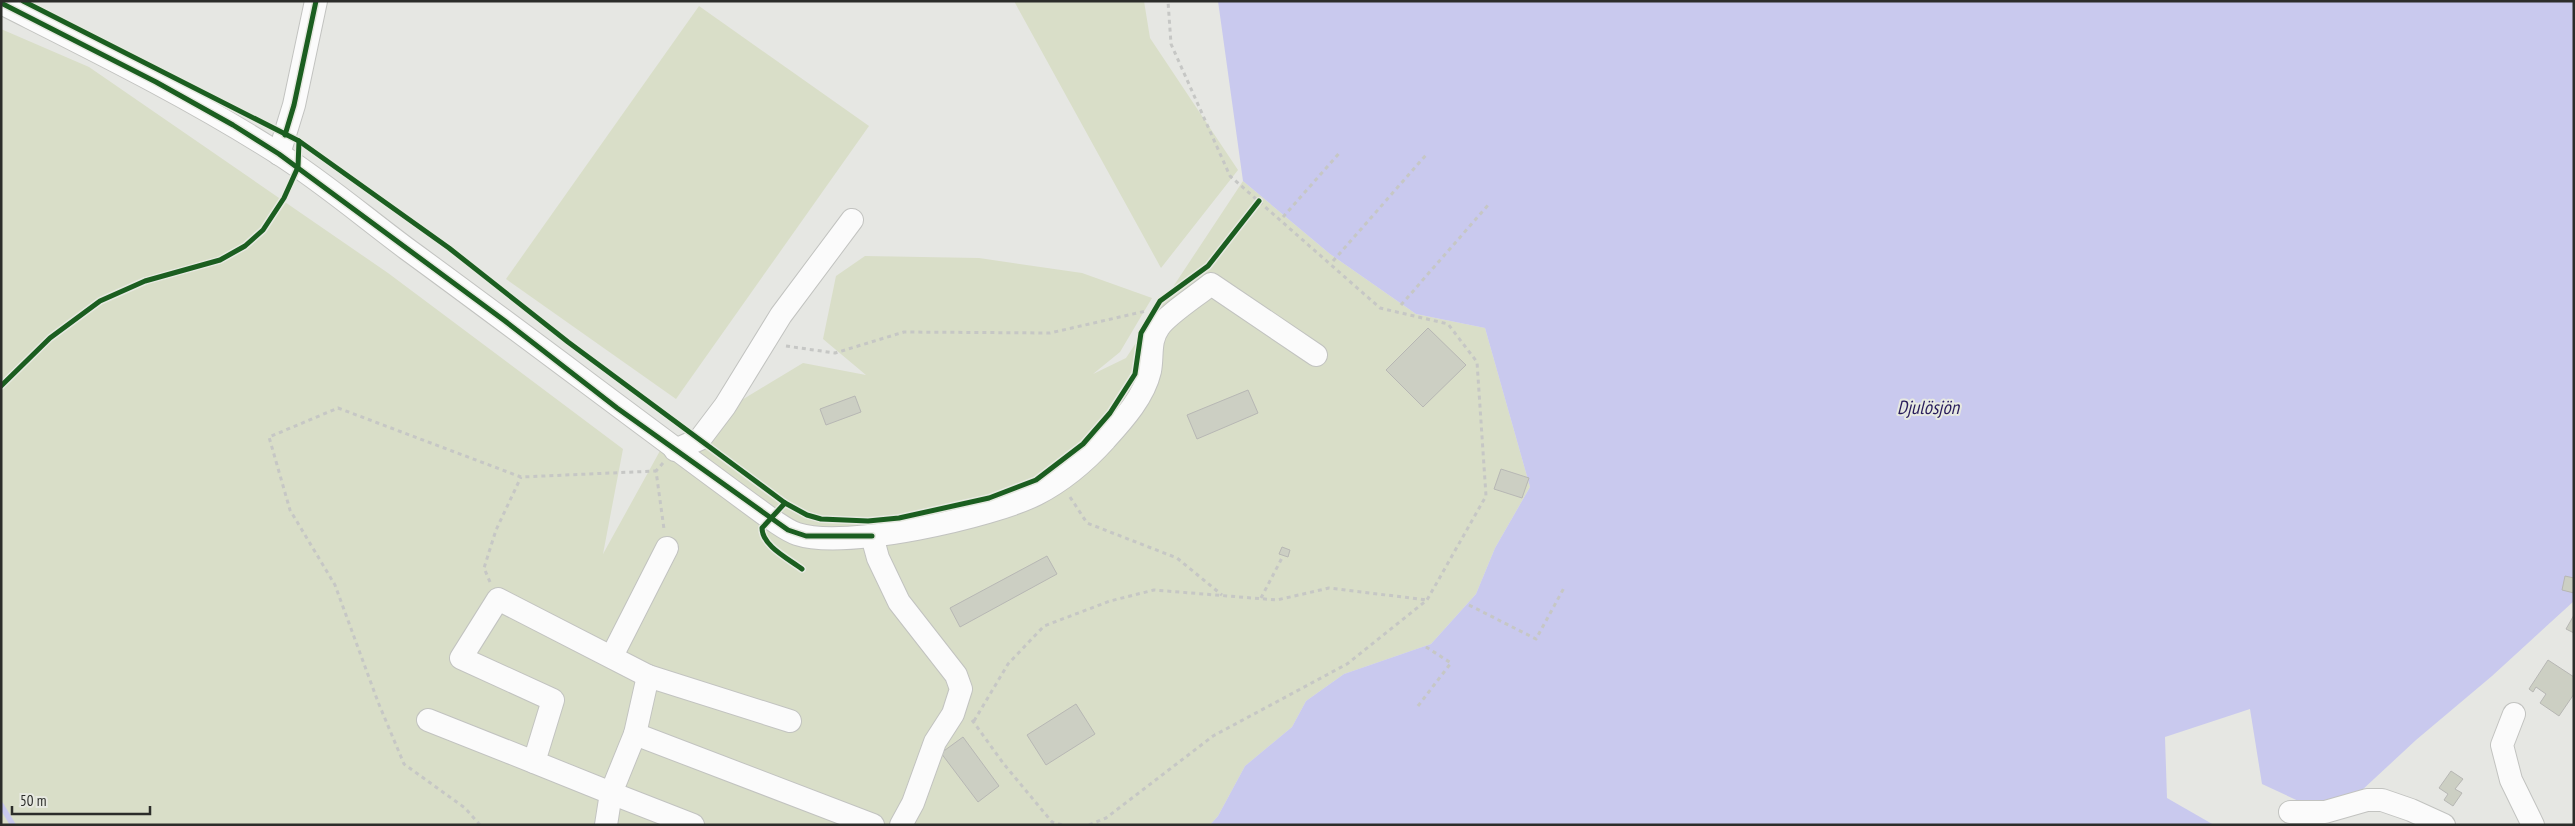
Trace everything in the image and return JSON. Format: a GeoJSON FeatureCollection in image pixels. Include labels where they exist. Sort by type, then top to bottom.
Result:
{"type":"FeatureCollection","features":[{"type":"Feature","properties":{"kind":"street"},"geometry":{"type":"LineString","coordinates":[[279,154],[294,105],[316,1]]}},
{"type":"Feature","properties":{"kind":"street"},"geometry":{"type":"LineString","coordinates":[[1,3],[156,82],[279,154],[675,450],[788,530],[806,536],[872,536],[914,530],[1002,507],[1037,494],[1060,480],[1105,440],[1140,394],[1150,371],[1152,343],[1160,325],[1211,284],[1316,355]]}},
{"type":"Feature","properties":{"kind":"street"},"geometry":{"type":"LineString","coordinates":[[675,450],[700,439],[725,406],[781,315],[852,220]]}},
{"type":"Feature","properties":{"kind":"street"},"geometry":{"type":"LineString","coordinates":[[872,536],[878,558],[899,602],[956,675],[962,689],[953,714],[935,742],[914,803],[901,825]]}},
{"type":"Feature","properties":{"kind":"street"},"geometry":{"type":"LineString","coordinates":[[612,656],[667,548]]}},
{"type":"Feature","properties":{"kind":"street"},"geometry":{"type":"LineString","coordinates":[[534,762],[553,700],[461,658],[498,599],[648,676],[790,721]]}},
{"type":"Feature","properties":{"kind":"street"},"geometry":{"type":"LineString","coordinates":[[606,825],[611,793],[635,734],[648,676]]}},
{"type":"Feature","properties":{"kind":"street"},"geometry":{"type":"LineString","coordinates":[[2514,714],[2502,745],[2511,780],[2533,825]]}},
{"type":"Feature","properties":{"kind":"street"},"geometry":{"type":"LineString","coordinates":[[428,720],[693,825]]}},
{"type":"Feature","properties":{"kind":"street"},"geometry":{"type":"LineString","coordinates":[[635,734],[873,825]]}},
{"type":"Feature","properties":{"kind":"street"},"geometry":{"type":"LineString","coordinates":[[2290,812],[2307,814],[2325,812],[2367,800],[2382,800],[2411,810],[2444,825]]}},
{"type":"Feature","properties":{"kind":"path"},"geometry":{"type":"LineString","coordinates":[[1089,825],[1106,818],[1213,736],[1347,664],[1427,600],[1486,496],[1477,362],[1448,324],[1380,308],[1230,176],[1171,44],[1168,1]]}},
{"type":"Feature","properties":{"kind":"path"},"geometry":{"type":"LineString","coordinates":[[1283,217],[1341,151]]}},
{"type":"Feature","properties":{"kind":"path"},"geometry":{"type":"LineString","coordinates":[[1333,261],[1426,155]]}},
{"type":"Feature","properties":{"kind":"path"},"geometry":{"type":"LineString","coordinates":[[1254,208],[1259,201]]}},
{"type":"Feature","properties":{"kind":"path"},"geometry":{"type":"LineString","coordinates":[[1401,305],[1489,204]]}},
{"type":"Feature","properties":{"kind":"path"},"geometry":{"type":"LineString","coordinates":[[764,343],[835,353],[904,332],[1050,333],[1154,310]]}},
{"type":"Feature","properties":{"kind":"path"},"geometry":{"type":"LineString","coordinates":[[1150,316],[1154,310]]}},
{"type":"Feature","properties":{"kind":"path"},"geometry":{"type":"LineString","coordinates":[[480,825],[465,808],[404,764],[378,702],[334,585],[290,510],[269,437],[338,408],[521,477],[656,471],[675,450]]}},
{"type":"Feature","properties":{"kind":"path"},"geometry":{"type":"LineString","coordinates":[[656,471],[667,548]]}},
{"type":"Feature","properties":{"kind":"path"},"geometry":{"type":"LineString","coordinates":[[498,599],[484,568],[496,530],[521,477]]}},
{"type":"Feature","properties":{"kind":"path"},"geometry":{"type":"LineString","coordinates":[[1060,480],[1086,523],[1177,558],[1223,595]]}},
{"type":"Feature","properties":{"kind":"path"},"geometry":{"type":"LineString","coordinates":[[1260,598],[1283,556]]}},
{"type":"Feature","properties":{"kind":"path"},"geometry":{"type":"LineString","coordinates":[[1469,604],[1536,639],[1564,586]]}},
{"type":"Feature","properties":{"kind":"path"},"geometry":{"type":"LineString","coordinates":[[973,722],[1008,664],[1044,626],[1110,601],[1154,590],[1277,600],[1329,588],[1427,600]]}},
{"type":"Feature","properties":{"kind":"path"},"geometry":{"type":"LineString","coordinates":[[1418,706],[1451,663],[1422,645]]}},
{"type":"Feature","properties":{"kind":"path"},"geometry":{"type":"LineString","coordinates":[[957,702],[1003,763],[1052,822],[1062,825]]}},
{"type":"Feature","properties":{"kind":"green space"},"geometry":{"type":"Polygon","coordinates":[[[1014,1],[1144,1],[1150,38],[1238,170],[1161,268],[1014,1]]]}},
{"type":"Feature","properties":{"kind":"green space"},"geometry":{"type":"Polygon","coordinates":[[[699,6],[869,126],[676,399],[506,279],[699,6]]]}},
{"type":"Feature","properties":{"kind":"green space"},"geometry":{"type":"Polygon","coordinates":[[[1,29],[89,67],[388,273],[623,449],[603,554],[661,449],[803,363],[866,375],[823,339],[836,276],[865,256],[979,258],[1082,273],[1152,298],[1120,352],[1093,374],[1126,358],[1243,181],[1330,254],[1416,314],[1485,328],[1530,487],[1495,548],[1476,594],[1431,644],[1344,674],[1306,701],[1292,727],[1245,766],[1218,816],[1210,825],[1,825],[1,29]]]}},
{"type":"Feature","properties":{"kind":"water","name":"Djulösjön"},"geometry":{"type":"Polygon","coordinates":[[[1218,1],[2574,1],[2574,601],[2492,676],[2416,740],[2333,817],[2262,784],[2250,709],[2165,737],[2167,798],[2214,825],[1210,825],[1218,816],[1245,766],[1292,727],[1306,701],[1344,674],[1431,644],[1476,594],[1495,548],[1530,487],[1485,328],[1416,314],[1330,254],[1243,181],[1218,1]]]}},
{"type":"Feature","properties":{"kind":"building"},"geometry":{"type":"Polygon","coordinates":[[[1428,328],[1466,365],[1423,407],[1386,370],[1428,328]]]}},
{"type":"Feature","properties":{"kind":"building"},"geometry":{"type":"Polygon","coordinates":[[[1248,390],[1258,413],[1197,439],[1187,415],[1248,390]]]}},
{"type":"Feature","properties":{"kind":"building"},"geometry":{"type":"Polygon","coordinates":[[[855,396],[861,412],[826,425],[820,409],[855,396]]]}},
{"type":"Feature","properties":{"kind":"building"},"geometry":{"type":"Polygon","coordinates":[[[1501,469],[1529,478],[1522,498],[1494,489],[1501,469]]]}},
{"type":"Feature","properties":{"kind":"building"},"geometry":{"type":"Polygon","coordinates":[[[1282,547],[1290,550],[1288,557],[1279,554],[1282,547]]]}},
{"type":"Feature","properties":{"kind":"building"},"geometry":{"type":"Polygon","coordinates":[[[1047,556],[1057,574],[960,627],[950,608],[1047,556]]]}},
{"type":"Feature","properties":{"kind":"building"},"geometry":{"type":"Polygon","coordinates":[[[2565,576],[2574,578],[2574,593],[2562,590],[2565,576]]]}},
{"type":"Feature","properties":{"kind":"building"},"geometry":{"type":"Polygon","coordinates":[[[2574,615],[2574,633],[2566,629],[2574,615]]]}},
{"type":"Feature","properties":{"kind":"building"},"geometry":{"type":"Polygon","coordinates":[[[2548,660],[2574,677],[2574,694],[2559,716],[2540,703],[2546,694],[2536,687],[2533,692],[2529,689],[2548,660]]]}},
{"type":"Feature","properties":{"kind":"building"},"geometry":{"type":"Polygon","coordinates":[[[1076,704],[1095,734],[1046,765],[1027,735],[1076,704]]]}},
{"type":"Feature","properties":{"kind":"building"},"geometry":{"type":"Polygon","coordinates":[[[963,737],[999,786],[978,802],[941,753],[963,737]]]}},
{"type":"Feature","properties":{"kind":"building"},"geometry":{"type":"Polygon","coordinates":[[[2451,771],[2463,779],[2455,789],[2462,793],[2453,806],[2444,800],[2448,794],[2439,788],[2451,771]]]}},
{"type":"Feature","properties":{"kind":"waterway"},"geometry":{"type":"LineString","coordinates":[[1,805],[13,825]]}},
{"type":"Feature","properties":{"kind":"cycle path"},"geometry":{"type":"LineString","coordinates":[[23,1],[299,141],[449,248],[568,342],[785,503],[807,515],[821,519],[868,521],[899,518],[989,498],[1036,480],[1083,444],[1110,413],[1135,374],[1141,333],[1160,301],[1208,266],[1259,201]]}},
{"type":"Feature","properties":{"kind":"cycle path"},"geometry":{"type":"LineString","coordinates":[[285,135],[294,105],[316,1]]}},
{"type":"Feature","properties":{"kind":"cycle path"},"geometry":{"type":"LineString","coordinates":[[1,3],[156,82],[233,125],[279,154],[505,321],[617,408],[788,530],[806,536],[872,536]]}},
{"type":"Feature","properties":{"kind":"cycle path"},"geometry":{"type":"LineString","coordinates":[[1,386],[50,338],[100,301],[145,281],[220,260],[245,246],[263,230],[284,198],[298,167],[299,141]]}},
{"type":"Feature","properties":{"kind":"cycle path"},"geometry":{"type":"LineString","coordinates":[[785,503],[762,528],[763,535],[777,552],[802,569]]}}]}
